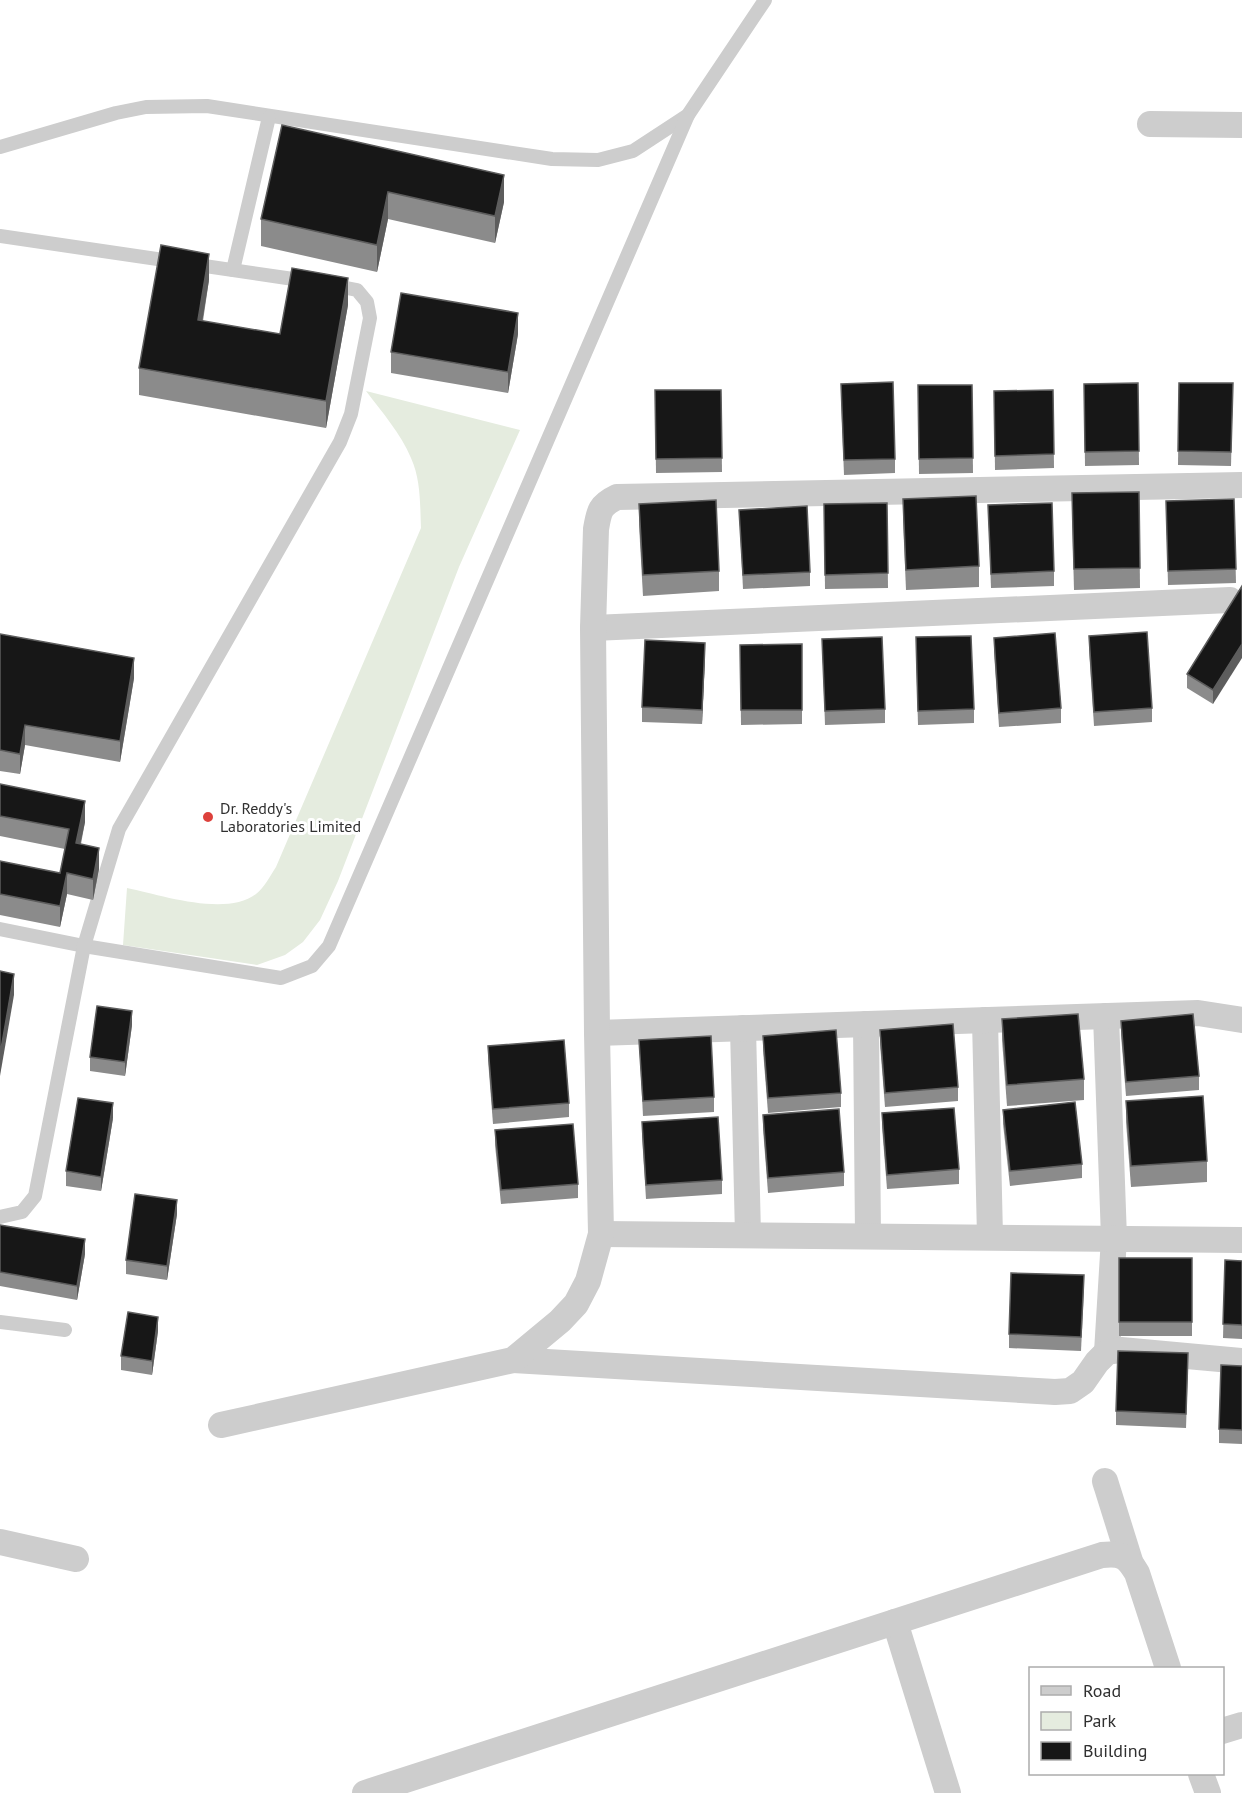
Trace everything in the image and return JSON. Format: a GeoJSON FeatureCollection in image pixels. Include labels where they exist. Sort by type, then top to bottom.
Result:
{"type":"FeatureCollection","features":[{"type":"Feature","properties":{"kind":"street"},"geometry":{"type":"LineString","coordinates":[[1150,124],[1242,124]]}},
{"type":"Feature","properties":{"kind":"street"},"geometry":{"type":"LineString","coordinates":[[513,1360],[560,1321],[576,1304],[588,1281],[601,1234],[593,628],[596,529],[598,514],[604,503],[617,497],[1242,485]]}},
{"type":"Feature","properties":{"kind":"street"},"geometry":{"type":"LineString","coordinates":[[593,628],[1230,600]]}},
{"type":"Feature","properties":{"kind":"street"},"geometry":{"type":"LineString","coordinates":[[597,1033],[1198,1013],[1242,1020]]}},
{"type":"Feature","properties":{"kind":"street"},"geometry":{"type":"LineString","coordinates":[[1106,1016],[1114,1238],[1107,1352]]}},
{"type":"Feature","properties":{"kind":"street"},"geometry":{"type":"LineString","coordinates":[[985,1020],[990,1237]]}},
{"type":"Feature","properties":{"kind":"street"},"geometry":{"type":"LineString","coordinates":[[866,1024],[868,1236]]}},
{"type":"Feature","properties":{"kind":"street"},"geometry":{"type":"LineString","coordinates":[[743,1028],[748,1235]]}},
{"type":"Feature","properties":{"kind":"street"},"geometry":{"type":"LineString","coordinates":[[601,1234],[1242,1240]]}},
{"type":"Feature","properties":{"kind":"street"},"geometry":{"type":"LineString","coordinates":[[221,1425],[513,1360],[1055,1392],[1070,1391],[1083,1382],[1107,1352],[1121,1350],[1242,1361]]}},
{"type":"Feature","properties":{"kind":"street"},"geometry":{"type":"LineString","coordinates":[[1105,1481],[1130,1561],[1137,1574],[1168,1667]]}},
{"type":"Feature","properties":{"kind":"street"},"geometry":{"type":"LineString","coordinates":[[0,1542],[76,1559]]}},
{"type":"Feature","properties":{"kind":"street"},"geometry":{"type":"LineString","coordinates":[[365,1793],[1102,1555],[1117,1553],[1130,1561]]}},
{"type":"Feature","properties":{"kind":"street"},"geometry":{"type":"LineString","coordinates":[[895,1622],[948,1793]]}},
{"type":"Feature","properties":{"kind":"street"},"geometry":{"type":"LineString","coordinates":[[1224,1730],[1242,1725]]}},
{"type":"Feature","properties":{"kind":"street"},"geometry":{"type":"LineString","coordinates":[[1202,1775],[1208,1793]]}},
{"type":"Feature","properties":{"kind":"lane"},"geometry":{"type":"LineString","coordinates":[[0,929],[84,946],[281,978],[312,966],[329,946],[688,115],[765,0]]}},
{"type":"Feature","properties":{"kind":"lane"},"geometry":{"type":"LineString","coordinates":[[0,147],[116,113],[146,107],[207,106],[552,159],[598,160],[633,151],[688,115]]}},
{"type":"Feature","properties":{"kind":"lane"},"geometry":{"type":"LineString","coordinates":[[233,270],[269,117]]}},
{"type":"Feature","properties":{"kind":"lane"},"geometry":{"type":"LineString","coordinates":[[0,236],[357,290],[367,302],[370,318],[351,414],[340,442],[119,829],[84,946],[35,1196],[22,1212],[0,1217]]}},
{"type":"Feature","properties":{"kind":"lane"},"geometry":{"type":"LineString","coordinates":[[0,1322],[65,1330]]}},
{"type":"Feature","properties":{"kind":"green space"},"geometry":{"type":"Polygon","coordinates":[[[366,391],[520,430],[459,567],[338,881],[320,920],[303,942],[285,955],[257,965],[123,945],[127,888],[193,902],[228,904],[243,901],[256,894],[276,867],[421,528],[418,484],[411,458],[397,432],[366,391]]]}},
{"type":"Feature","properties":{"kind":"building"},"geometry":{"type":"Polygon","coordinates":[[[282,125],[504,175],[495,216],[388,192],[377,245],[261,219],[282,125]]]}},
{"type":"Feature","properties":{"kind":"building"},"geometry":{"type":"Polygon","coordinates":[[[161,245],[209,254],[198,320],[280,334],[292,268],[348,278],[326,401],[139,368],[161,245]]]}},
{"type":"Feature","properties":{"kind":"building"},"geometry":{"type":"Polygon","coordinates":[[[401,293],[518,313],[508,372],[391,352],[401,293]]]}},
{"type":"Feature","properties":{"kind":"building"},"geometry":{"type":"Polygon","coordinates":[[[893,382],[895,459],[844,460],[841,384],[893,382]]]}},
{"type":"Feature","properties":{"kind":"building"},"geometry":{"type":"Polygon","coordinates":[[[1138,383],[1139,451],[1085,452],[1084,384],[1138,383]]]}},
{"type":"Feature","properties":{"kind":"building"},"geometry":{"type":"Polygon","coordinates":[[[1179,383],[1233,383],[1231,452],[1178,451],[1179,383]]]}},
{"type":"Feature","properties":{"kind":"building"},"geometry":{"type":"Polygon","coordinates":[[[918,385],[972,385],[973,458],[919,459],[918,385]]]}},
{"type":"Feature","properties":{"kind":"building"},"geometry":{"type":"Polygon","coordinates":[[[655,390],[721,390],[722,458],[656,459],[655,390]]]}},
{"type":"Feature","properties":{"kind":"building"},"geometry":{"type":"Polygon","coordinates":[[[1053,390],[1054,454],[995,456],[994,391],[1053,390]]]}},
{"type":"Feature","properties":{"kind":"building"},"geometry":{"type":"Polygon","coordinates":[[[1139,492],[1140,568],[1074,569],[1072,493],[1139,492]]]}},
{"type":"Feature","properties":{"kind":"building"},"geometry":{"type":"Polygon","coordinates":[[[976,496],[979,566],[906,570],[903,499],[976,496]]]}},
{"type":"Feature","properties":{"kind":"building"},"geometry":{"type":"Polygon","coordinates":[[[1234,499],[1236,569],[1168,571],[1166,501],[1234,499]]]}},
{"type":"Feature","properties":{"kind":"building"},"geometry":{"type":"Polygon","coordinates":[[[716,500],[719,571],[643,575],[639,504],[716,500]]]}},
{"type":"Feature","properties":{"kind":"building"},"geometry":{"type":"Polygon","coordinates":[[[887,503],[888,573],[825,575],[824,504],[887,503]]]}},
{"type":"Feature","properties":{"kind":"building"},"geometry":{"type":"Polygon","coordinates":[[[1052,503],[1054,571],[991,574],[988,505],[1052,503]]]}},
{"type":"Feature","properties":{"kind":"building"},"geometry":{"type":"Polygon","coordinates":[[[807,506],[810,572],[743,575],[739,510],[807,506]]]}},
{"type":"Feature","properties":{"kind":"building"},"geometry":{"type":"Polygon","coordinates":[[[1242,586],[1242,644],[1213,690],[1187,674],[1242,586]]]}},
{"type":"Feature","properties":{"kind":"building"},"geometry":{"type":"Polygon","coordinates":[[[1147,632],[1152,708],[1094,712],[1089,636],[1147,632]]]}},
{"type":"Feature","properties":{"kind":"building"},"geometry":{"type":"Polygon","coordinates":[[[1055,633],[1061,708],[999,713],[994,638],[1055,633]]]}},
{"type":"Feature","properties":{"kind":"building"},"geometry":{"type":"Polygon","coordinates":[[[0,634],[134,658],[120,741],[25,725],[20,754],[0,750],[0,634]]]}},
{"type":"Feature","properties":{"kind":"building"},"geometry":{"type":"Polygon","coordinates":[[[971,636],[974,709],[918,711],[916,637],[971,636]]]}},
{"type":"Feature","properties":{"kind":"building"},"geometry":{"type":"Polygon","coordinates":[[[882,637],[885,709],[825,711],[822,639],[882,637]]]}},
{"type":"Feature","properties":{"kind":"building"},"geometry":{"type":"Polygon","coordinates":[[[645,640],[705,643],[702,710],[642,707],[645,640]]]}},
{"type":"Feature","properties":{"kind":"building"},"geometry":{"type":"Polygon","coordinates":[[[802,644],[802,710],[741,710],[740,645],[802,644]]]}},
{"type":"Feature","properties":{"kind":"building"},"geometry":{"type":"Polygon","coordinates":[[[0,784],[85,801],[76,843],[99,848],[93,879],[67,873],[60,906],[0,894],[0,861],[60,873],[69,829],[0,816],[0,784]]]}},
{"type":"Feature","properties":{"kind":"building"},"geometry":{"type":"Polygon","coordinates":[[[0,971],[14,974],[0,1055],[0,971]]]}},
{"type":"Feature","properties":{"kind":"building"},"geometry":{"type":"Polygon","coordinates":[[[97,1006],[132,1011],[125,1062],[90,1057],[97,1006]]]}},
{"type":"Feature","properties":{"kind":"building"},"geometry":{"type":"Polygon","coordinates":[[[1078,1014],[1084,1079],[1007,1085],[1002,1019],[1078,1014]]]}},
{"type":"Feature","properties":{"kind":"building"},"geometry":{"type":"Polygon","coordinates":[[[1193,1014],[1199,1076],[1126,1082],[1121,1021],[1193,1014]]]}},
{"type":"Feature","properties":{"kind":"building"},"geometry":{"type":"Polygon","coordinates":[[[953,1024],[958,1087],[885,1093],[880,1030],[953,1024]]]}},
{"type":"Feature","properties":{"kind":"building"},"geometry":{"type":"Polygon","coordinates":[[[836,1030],[841,1093],[768,1098],[763,1036],[836,1030]]]}},
{"type":"Feature","properties":{"kind":"building"},"geometry":{"type":"Polygon","coordinates":[[[711,1036],[714,1097],[643,1101],[639,1040],[711,1036]]]}},
{"type":"Feature","properties":{"kind":"building"},"geometry":{"type":"Polygon","coordinates":[[[564,1040],[569,1103],[493,1109],[488,1046],[564,1040]]]}},
{"type":"Feature","properties":{"kind":"building"},"geometry":{"type":"Polygon","coordinates":[[[1203,1096],[1207,1161],[1131,1166],[1126,1101],[1203,1096]]]}},
{"type":"Feature","properties":{"kind":"building"},"geometry":{"type":"Polygon","coordinates":[[[78,1098],[113,1103],[101,1177],[66,1171],[78,1098]]]}},
{"type":"Feature","properties":{"kind":"building"},"geometry":{"type":"Polygon","coordinates":[[[1075,1102],[1082,1164],[1010,1171],[1003,1110],[1075,1102]]]}},
{"type":"Feature","properties":{"kind":"building"},"geometry":{"type":"Polygon","coordinates":[[[954,1108],[959,1169],[887,1175],[882,1113],[954,1108]]]}},
{"type":"Feature","properties":{"kind":"building"},"geometry":{"type":"Polygon","coordinates":[[[839,1109],[844,1172],[768,1178],[763,1115],[839,1109]]]}},
{"type":"Feature","properties":{"kind":"building"},"geometry":{"type":"Polygon","coordinates":[[[718,1117],[722,1180],[646,1185],[642,1122],[718,1117]]]}},
{"type":"Feature","properties":{"kind":"building"},"geometry":{"type":"Polygon","coordinates":[[[573,1124],[578,1184],[501,1190],[495,1130],[573,1124]]]}},
{"type":"Feature","properties":{"kind":"building"},"geometry":{"type":"Polygon","coordinates":[[[135,1194],[177,1200],[167,1266],[126,1260],[135,1194]]]}},
{"type":"Feature","properties":{"kind":"building"},"geometry":{"type":"Polygon","coordinates":[[[0,1225],[85,1239],[77,1286],[0,1272],[0,1225]]]}},
{"type":"Feature","properties":{"kind":"building"},"geometry":{"type":"Polygon","coordinates":[[[1119,1258],[1192,1258],[1192,1322],[1119,1322],[1119,1258]]]}},
{"type":"Feature","properties":{"kind":"building"},"geometry":{"type":"Polygon","coordinates":[[[1225,1260],[1242,1261],[1242,1325],[1223,1324],[1225,1260]]]}},
{"type":"Feature","properties":{"kind":"building"},"geometry":{"type":"Polygon","coordinates":[[[1011,1273],[1084,1275],[1081,1337],[1009,1334],[1011,1273]]]}},
{"type":"Feature","properties":{"kind":"building"},"geometry":{"type":"Polygon","coordinates":[[[128,1312],[158,1317],[152,1361],[121,1356],[128,1312]]]}},
{"type":"Feature","properties":{"kind":"building"},"geometry":{"type":"Polygon","coordinates":[[[1118,1351],[1188,1353],[1186,1414],[1116,1411],[1118,1351]]]}},
{"type":"Feature","properties":{"kind":"building"},"geometry":{"type":"Polygon","coordinates":[[[1221,1365],[1242,1366],[1242,1430],[1219,1429],[1221,1365]]]}},
{"type":"Feature","properties":{"kind":"place","name":"Dr. Reddy's Laboratories Limited"},"geometry":{"type":"Point","coordinates":[208,817]}}]}
